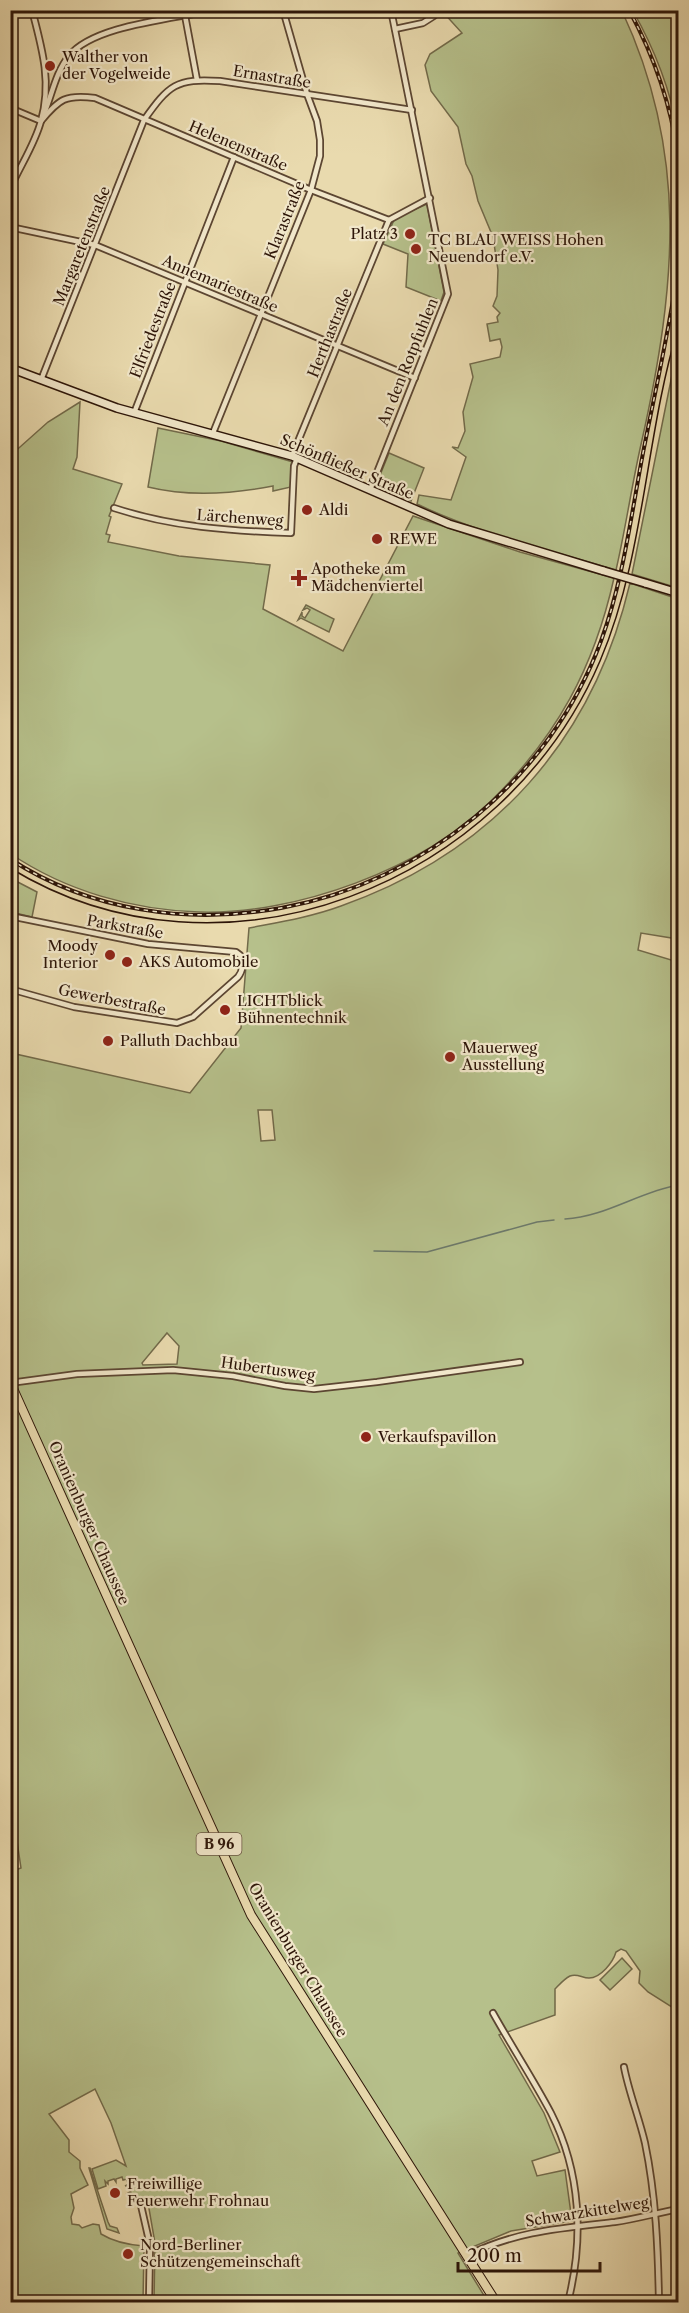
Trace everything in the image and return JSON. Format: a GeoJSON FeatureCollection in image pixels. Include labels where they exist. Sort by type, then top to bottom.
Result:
{"type":"FeatureCollection","features":[{"type":"Feature","properties":{"kind":"main road","name":"Schönfließer Straße"},"geometry":{"type":"LineString","coordinates":[[10,368],[134,413],[294,457],[449,524],[678,593]]}},
{"type":"Feature","properties":{"kind":"main road","name":"Oranienburger Chaussee"},"geometry":{"type":"LineString","coordinates":[[11,1383],[251,1915],[496,2302]]}},
{"type":"Feature","properties":{"kind":"street"},"geometry":{"type":"LineString","coordinates":[[32,10],[46,72],[41,121]]}},
{"type":"Feature","properties":{"kind":"street"},"geometry":{"type":"LineString","coordinates":[[10,189],[68,56],[84,42],[102,32],[185,13],[213,10]]}},
{"type":"Feature","properties":{"kind":"street","name":"Klarastraße"},"geometry":{"type":"LineString","coordinates":[[213,433],[311,189],[320,156],[317,121],[283,10]]}},
{"type":"Feature","properties":{"kind":"street","name":"An den Rotpfuhlen"},"geometry":{"type":"LineString","coordinates":[[370,490],[448,294],[391,10]]}},
{"type":"Feature","properties":{"kind":"street"},"geometry":{"type":"LineString","coordinates":[[185,13],[197,80]]}},
{"type":"Feature","properties":{"kind":"street"},"geometry":{"type":"LineString","coordinates":[[395,29],[423,23],[434,16]]}},
{"type":"Feature","properties":{"kind":"street","name":"Ernastraße"},"geometry":{"type":"LineString","coordinates":[[144,120],[171,88],[184,82],[197,80],[220,81],[412,110]]}},
{"type":"Feature","properties":{"kind":"street","name":"Helenenstraße"},"geometry":{"type":"LineString","coordinates":[[41,121],[57,103],[75,96],[95,98],[389,220]]}},
{"type":"Feature","properties":{"kind":"street"},"geometry":{"type":"LineString","coordinates":[[10,108],[41,121]]}},
{"type":"Feature","properties":{"kind":"street","name":"Margaretenstraße"},"geometry":{"type":"LineString","coordinates":[[41,380],[144,120]]}},
{"type":"Feature","properties":{"kind":"street","name":"Elfriedestraße"},"geometry":{"type":"LineString","coordinates":[[134,413],[234,157]]}},
{"type":"Feature","properties":{"kind":"street"},"geometry":{"type":"LineString","coordinates":[[389,220],[430,198]]}},
{"type":"Feature","properties":{"kind":"street","name":"Herthastraße"},"geometry":{"type":"LineString","coordinates":[[294,457],[389,220]]}},
{"type":"Feature","properties":{"kind":"street","name":"Annemariestraße"},"geometry":{"type":"LineString","coordinates":[[10,226],[95,245],[415,378]]}},
{"type":"Feature","properties":{"kind":"street","name":"Lärchenweg"},"geometry":{"type":"LineString","coordinates":[[114,508],[147,519],[183,526],[291,533],[294,457]]}},
{"type":"Feature","properties":{"kind":"street","name":"Parkstraße"},"geometry":{"type":"LineString","coordinates":[[10,916],[140,943],[203,951],[237,952]]}},
{"type":"Feature","properties":{"kind":"street","name":"Gewerbestraße"},"geometry":{"type":"LineString","coordinates":[[10,989],[77,1007],[179,1023],[195,1016],[240,975],[242,960],[237,952]]}},
{"type":"Feature","properties":{"kind":"street","name":"Hubertusweg"},"geometry":{"type":"LineString","coordinates":[[11,1383],[77,1374],[173,1370],[233,1376],[299,1388],[328,1389],[520,1362]]}},
{"type":"Feature","properties":{"kind":"street"},"geometry":{"type":"LineString","coordinates":[[493,2013],[552,2115],[564,2144],[575,2185],[578,2225],[575,2273],[568,2302]]}},
{"type":"Feature","properties":{"kind":"street"},"geometry":{"type":"LineString","coordinates":[[624,2067],[647,2151],[656,2214],[659,2302]]}},
{"type":"Feature","properties":{"kind":"street"},"geometry":{"type":"LineString","coordinates":[[140,2201],[150,2245],[148,2302]]}},
{"type":"Feature","properties":{"kind":"street","name":"Schwarzkittelweg"},"geometry":{"type":"LineString","coordinates":[[466,2256],[525,2234],[617,2221],[678,2209]]}},
{"type":"Feature","properties":{"kind":"green space"},"geometry":{"type":"Polygon","coordinates":[[[442,11],[622,11],[643,64],[658,117],[667,169],[670,222],[668,275],[663,329],[654,384],[616,570],[490,533],[417,504],[419,495],[451,500],[466,457],[452,447],[458,448],[465,431],[463,412],[473,377],[470,364],[500,357],[502,347],[500,339],[490,341],[487,324],[498,322],[497,317],[500,313],[493,306],[497,296],[498,270],[493,237],[466,164],[458,127],[431,91],[425,65],[430,54],[462,33],[442,11]]]}},
{"type":"Feature","properties":{"kind":"green space"},"geometry":{"type":"Polygon","coordinates":[[[633,11],[678,11],[678,132],[671,100],[660,69],[633,11]]]}},
{"type":"Feature","properties":{"kind":"green space","name":"TC BLAU WEISS Hohen Neuendorf e.V."},"geometry":{"type":"Polygon","coordinates":[[[427,204],[444,292],[441,301],[406,287],[408,254],[383,244],[395,218],[427,204]]]}},
{"type":"Feature","properties":{"kind":"green space"},"geometry":{"type":"Polygon","coordinates":[[[678,350],[678,588],[632,574],[678,350]]]}},
{"type":"Feature","properties":{"kind":"green space"},"geometry":{"type":"Polygon","coordinates":[[[80,402],[77,457],[73,469],[122,484],[109,516],[111,517],[106,534],[110,535],[108,542],[179,556],[270,565],[263,609],[343,651],[413,516],[520,552],[614,578],[596,642],[570,699],[554,726],[514,776],[491,801],[463,825],[394,867],[316,896],[237,911],[199,912],[150,907],[125,903],[77,888],[32,867],[11,854],[11,455],[48,422],[80,402]]]}},
{"type":"Feature","properties":{"kind":"green space"},"geometry":{"type":"Polygon","coordinates":[[[158,428],[221,441],[293,462],[291,487],[273,491],[273,486],[242,491],[195,493],[148,487],[158,428]]]}},
{"type":"Feature","properties":{"kind":"green space"},"geometry":{"type":"Polygon","coordinates":[[[389,453],[424,468],[411,501],[376,485],[389,453]]]}},
{"type":"Feature","properties":{"kind":"green space"},"geometry":{"type":"Polygon","coordinates":[[[630,583],[678,599],[678,939],[641,933],[638,950],[678,962],[678,2011],[648,1992],[639,1983],[640,1971],[626,1951],[621,1949],[598,1975],[589,1978],[573,1975],[555,1989],[555,2015],[499,2035],[544,2113],[560,2152],[532,2161],[537,2176],[565,2170],[572,2221],[511,2231],[458,2253],[488,2302],[154,2302],[155,2243],[147,2197],[135,2198],[131,2202],[133,2198],[131,2193],[128,2193],[131,2191],[129,2185],[125,2186],[128,2184],[127,2179],[123,2180],[122,2177],[116,2179],[116,2182],[114,2179],[108,2181],[108,2184],[105,2181],[106,2186],[98,2189],[92,2169],[116,2160],[126,2166],[111,2123],[95,2089],[49,2114],[69,2140],[69,2152],[80,2161],[80,2168],[88,2185],[71,2194],[74,2208],[71,2217],[72,2224],[82,2228],[93,2224],[99,2225],[101,2234],[106,2237],[122,2243],[144,2246],[143,2302],[11,2302],[10,1872],[21,1868],[10,1794],[11,1053],[190,1093],[241,1028],[249,928],[330,910],[396,883],[446,855],[490,821],[529,783],[563,740],[591,692],[613,640],[630,583]],[[258,1110],[261,1141],[275,1140],[272,1110],[258,1110]],[[167,1333],[142,1363],[143,1365],[177,1364],[179,1346],[167,1333]]]}},
{"type":"Feature","properties":{"kind":"green space"},"geometry":{"type":"Polygon","coordinates":[[[306,605],[334,619],[329,632],[301,618],[298,620],[302,612],[305,618],[310,610],[307,608],[303,610],[306,605]]]}},
{"type":"Feature","properties":{"kind":"green space"},"geometry":{"type":"Polygon","coordinates":[[[10,878],[37,892],[32,917],[11,912],[10,878]]]}},
{"type":"Feature","properties":{"kind":"green space"},"geometry":{"type":"Polygon","coordinates":[[[622,1958],[632,1969],[610,1990],[600,1980],[622,1958]]]}},
{"type":"Feature","properties":{"kind":"green space"},"geometry":{"type":"Polygon","coordinates":[[[89,2168],[108,2222],[110,2226],[117,2228],[119,2233],[107,2229],[89,2168]]]}},
{"type":"Feature","properties":{"kind":"waterway"},"geometry":{"type":"LineString","coordinates":[[565,1219],[594,1214],[678,1185]]}},
{"type":"Feature","properties":{"kind":"waterway"},"geometry":{"type":"LineString","coordinates":[[374,1251],[427,1252],[537,1222],[554,1220]]}},
{"type":"Feature","properties":{"kind":"tram line"},"geometry":{"type":"LineString","coordinates":[[10,868],[93,906],[179,922],[265,918],[349,897],[428,859],[498,806],[556,739],[600,661],[627,580],[658,411],[678,328]]}},
{"type":"Feature","properties":{"kind":"railway"},"geometry":{"type":"LineString","coordinates":[[629,10],[660,81],[671,118],[678,156]]}},
{"type":"Feature","properties":{"kind":"railway"},"geometry":{"type":"LineString","coordinates":[[10,859],[41,877],[106,902],[175,914],[246,913],[281,908],[334,895],[384,875],[432,848],[475,816],[515,779],[550,737],[578,691],[601,641],[626,548],[678,269]]}},
{"type":"Feature","properties":{"kind":"place","name":"Walther von der Vogelweide"},"geometry":{"type":"Point","coordinates":[50,66]}},
{"type":"Feature","properties":{"kind":"place","name":"Platz 3"},"geometry":{"type":"Point","coordinates":[410,234]}},
{"type":"Feature","properties":{"kind":"place","name":"TC BLAU WEISS Hohen Neuendorf e.V."},"geometry":{"type":"Point","coordinates":[416,249]}},
{"type":"Feature","properties":{"kind":"place","name":"Aldi"},"geometry":{"type":"Point","coordinates":[307,510]}},
{"type":"Feature","properties":{"kind":"place","name":"REWE"},"geometry":{"type":"Point","coordinates":[377,539]}},
{"type":"Feature","properties":{"kind":"place","name":"Apotheke am Mädchenviertel"},"geometry":{"type":"Point","coordinates":[299,578]}},
{"type":"Feature","properties":{"kind":"place","name":"Moody Interior"},"geometry":{"type":"Point","coordinates":[110,955]}},
{"type":"Feature","properties":{"kind":"place","name":"AKS Automobile"},"geometry":{"type":"Point","coordinates":[127,962]}},
{"type":"Feature","properties":{"kind":"place","name":"LICHTblick Bühnentechnik"},"geometry":{"type":"Point","coordinates":[225,1010]}},
{"type":"Feature","properties":{"kind":"place","name":"Palluth Dachbau"},"geometry":{"type":"Point","coordinates":[108,1041]}},
{"type":"Feature","properties":{"kind":"place","name":"Mauerweg Ausstellung"},"geometry":{"type":"Point","coordinates":[450,1057]}},
{"type":"Feature","properties":{"kind":"place","name":"Verkaufspavillon"},"geometry":{"type":"Point","coordinates":[366,1437]}},
{"type":"Feature","properties":{"kind":"place","name":"Freiwillige Feuerwehr Frohnau"},"geometry":{"type":"Point","coordinates":[115,2193]}},
{"type":"Feature","properties":{"kind":"place","name":"Nord-Berliner Schützengemeinschaft"},"geometry":{"type":"Point","coordinates":[128,2254]}}]}
